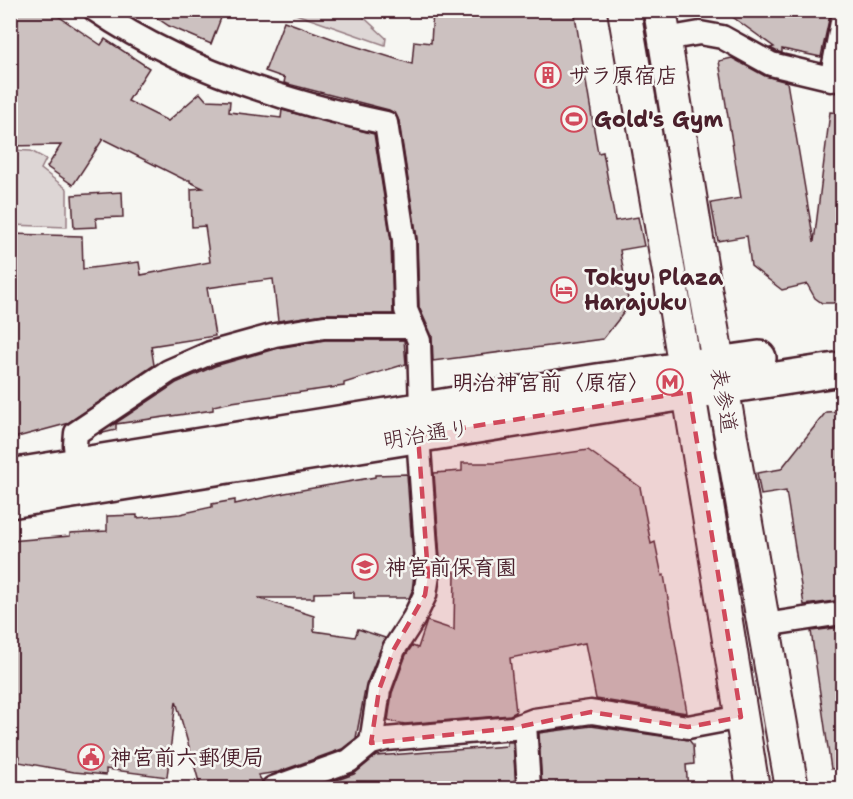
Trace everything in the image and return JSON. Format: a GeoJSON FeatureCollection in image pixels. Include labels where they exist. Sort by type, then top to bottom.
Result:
{"type":"FeatureCollection","features":[{"type":"Feature","properties":{"kind":"main road","name":"表参道"},"geometry":{"type":"LineString","coordinates":[[624,10],[753,789]]}},
{"type":"Feature","properties":{"kind":"main road","name":"表参道"},"geometry":{"type":"LineString","coordinates":[[662,25],[792,789]]}},
{"type":"Feature","properties":{"kind":"main road","name":"明治通り"},"geometry":{"type":"LineString","coordinates":[[10,476],[77,464],[420,422],[720,375],[843,347]]}},
{"type":"Feature","properties":{"kind":"main road","name":"明治通り"},"geometry":{"type":"LineString","coordinates":[[720,375],[843,369]]}},
{"type":"Feature","properties":{"kind":"main road","name":"明治通り"},"geometry":{"type":"LineString","coordinates":[[10,501],[420,422]]}},
{"type":"Feature","properties":{"kind":"street"},"geometry":{"type":"LineString","coordinates":[[95,10],[158,50],[233,79],[350,116],[386,123],[404,240],[406,310],[419,341],[420,422],[428,575],[425,596],[394,649],[379,690],[371,743]]}},
{"type":"Feature","properties":{"kind":"street"},"geometry":{"type":"LineString","coordinates":[[662,25],[722,37],[771,64],[837,81],[843,22]]}},
{"type":"Feature","properties":{"kind":"street"},"geometry":{"type":"LineString","coordinates":[[77,464],[76,433],[169,371],[210,353],[275,336],[324,327],[413,327]]}},
{"type":"Feature","properties":{"kind":"street"},"geometry":{"type":"LineString","coordinates":[[765,625],[843,613]]}},
{"type":"Feature","properties":{"kind":"street"},"geometry":{"type":"LineString","coordinates":[[273,789],[349,761],[371,743],[386,739],[513,728],[534,720],[591,712],[688,727],[741,717]]}},
{"type":"Feature","properties":{"kind":"street"},"geometry":{"type":"LineString","coordinates":[[525,724],[529,789]]}},
{"type":"Feature","properties":{"kind":"highlighted area"},"geometry":{"type":"Polygon","coordinates":[[[689,392],[741,717],[688,727],[591,712],[513,728],[371,743],[379,690],[394,649],[425,595],[428,575],[418,435],[689,392]]]}},
{"type":"Feature","properties":{"kind":"shaded area"},"geometry":{"type":"Polygon","coordinates":[[[287,11],[331,11],[337,14],[339,11],[357,11],[386,38],[385,45],[287,11]]]}},
{"type":"Feature","properties":{"kind":"shaded area"},"geometry":{"type":"Polygon","coordinates":[[[11,150],[31,151],[46,159],[41,169],[67,189],[67,227],[11,225],[11,150]]]}},
{"type":"Feature","properties":{"kind":"building"},"geometry":{"type":"Polygon","coordinates":[[[10,10],[49,10],[101,45],[105,39],[149,68],[128,101],[168,121],[200,93],[206,100],[230,101],[229,112],[281,118],[282,110],[374,134],[391,241],[393,314],[324,314],[278,321],[273,279],[207,288],[215,336],[151,346],[154,365],[66,424],[10,439],[10,234],[82,236],[83,269],[139,262],[141,275],[210,262],[205,226],[192,227],[191,189],[203,188],[190,180],[185,180],[103,139],[73,185],[47,167],[61,145],[10,146],[10,10]]]}},
{"type":"Feature","properties":{"kind":"building"},"geometry":{"type":"Polygon","coordinates":[[[145,10],[224,10],[211,44],[169,26],[145,10]]]}},
{"type":"Feature","properties":{"kind":"building"},"geometry":{"type":"Polygon","coordinates":[[[433,10],[574,10],[598,153],[603,152],[615,221],[638,217],[644,246],[620,250],[629,306],[603,339],[433,361],[432,336],[419,307],[417,238],[396,114],[389,110],[284,83],[285,78],[265,71],[284,21],[412,64],[414,41],[431,43],[433,10]]]}},
{"type":"Feature","properties":{"kind":"building"},"geometry":{"type":"Polygon","coordinates":[[[723,10],[831,10],[821,57],[782,49],[782,53],[776,51],[770,48],[774,47],[723,10]]]}},
{"type":"Feature","properties":{"kind":"building"},"geometry":{"type":"Polygon","coordinates":[[[732,58],[765,76],[787,82],[814,242],[830,112],[843,113],[843,298],[833,303],[822,303],[815,298],[807,284],[782,290],[751,266],[747,236],[718,241],[711,203],[741,198],[719,61],[732,58]]]}},
{"type":"Feature","properties":{"kind":"building"},"geometry":{"type":"Polygon","coordinates":[[[122,192],[123,217],[96,218],[97,227],[74,228],[72,195],[122,192]]]}},
{"type":"Feature","properties":{"kind":"building"},"geometry":{"type":"Polygon","coordinates":[[[325,340],[404,340],[406,364],[344,383],[344,386],[232,402],[213,406],[213,410],[116,424],[116,430],[99,434],[176,383],[215,366],[278,348],[325,340]]]}},
{"type":"Feature","properties":{"kind":"building"},"geometry":{"type":"Polygon","coordinates":[[[843,411],[843,600],[804,605],[786,491],[761,495],[757,473],[781,469],[826,412],[843,411]]]}},
{"type":"Feature","properties":{"kind":"building"},"geometry":{"type":"Polygon","coordinates":[[[588,450],[640,487],[651,544],[655,542],[662,576],[664,575],[687,713],[596,699],[585,643],[510,658],[516,712],[510,715],[405,724],[388,721],[392,693],[406,655],[412,646],[418,648],[427,621],[454,630],[455,572],[441,572],[434,473],[462,471],[462,463],[496,463],[588,450]]]}},
{"type":"Feature","properties":{"kind":"building"},"geometry":{"type":"Polygon","coordinates":[[[407,474],[414,574],[409,598],[354,598],[354,592],[314,593],[314,598],[258,598],[314,616],[314,631],[355,637],[358,629],[385,638],[366,685],[356,738],[342,749],[278,772],[258,775],[262,781],[260,789],[201,789],[176,701],[167,777],[106,769],[106,775],[74,772],[19,762],[20,756],[10,754],[10,541],[70,536],[70,533],[107,531],[107,516],[137,515],[137,518],[180,514],[212,507],[212,504],[235,500],[235,504],[375,477],[375,475],[407,474]]]}},
{"type":"Feature","properties":{"kind":"building"},"geometry":{"type":"Polygon","coordinates":[[[843,627],[843,768],[831,769],[811,631],[843,627]]]}},
{"type":"Feature","properties":{"kind":"building"},"geometry":{"type":"Polygon","coordinates":[[[591,726],[689,740],[693,745],[694,764],[686,765],[688,789],[542,789],[539,733],[591,726]]]}},
{"type":"Feature","properties":{"kind":"building"},"geometry":{"type":"Polygon","coordinates":[[[507,742],[513,742],[516,789],[312,789],[354,774],[376,756],[507,746],[507,742]]]}},
{"type":"Feature","properties":{"kind":"place","name":"ザラ原宿店"},"geometry":{"type":"Point","coordinates":[548,75]}},
{"type":"Feature","properties":{"kind":"place","name":"Gold's Gym"},"geometry":{"type":"Point","coordinates":[574,119]}},
{"type":"Feature","properties":{"kind":"place","name":"Tokyu Plaza Harajuku"},"geometry":{"type":"Point","coordinates":[564,290]}},
{"type":"Feature","properties":{"kind":"place","name":"明治神宮前〈原宿〉"},"geometry":{"type":"Point","coordinates":[670,382]}},
{"type":"Feature","properties":{"kind":"place","name":"神宮前保育園"},"geometry":{"type":"Point","coordinates":[365,567]}},
{"type":"Feature","properties":{"kind":"place","name":"神宮前六郵便局"},"geometry":{"type":"Point","coordinates":[91,757]}}]}
